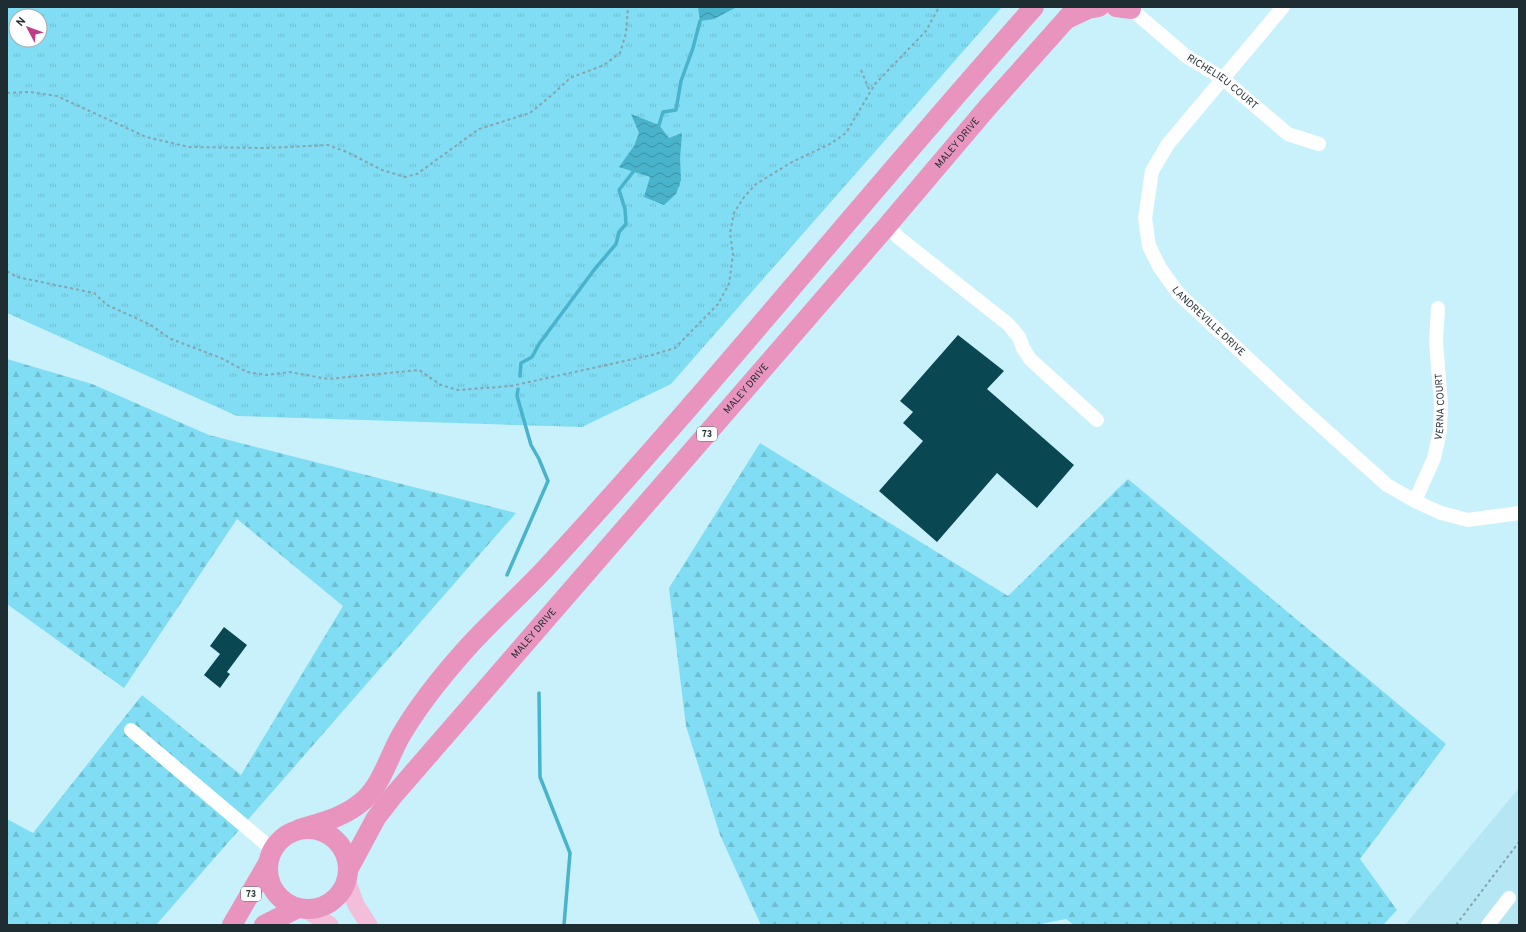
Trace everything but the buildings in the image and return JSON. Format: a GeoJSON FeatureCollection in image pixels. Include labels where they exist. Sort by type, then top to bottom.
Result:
{"type":"FeatureCollection","features":[{"type":"Feature","properties":{"kind":"highway"},"geometry":{"type":"LineString","coordinates":[[299,829],[311,828],[323,831],[333,837],[342,846],[347,858],[347,875],[342,890],[331,901],[316,908],[302,908],[285,902],[274,891],[268,878],[270,856],[282,838],[299,829],[336,819],[352,810],[367,797],[414,713],[442,677],[470,645],[545,569],[684,412],[942,110],[1034,7]]}},
{"type":"Feature","properties":{"kind":"highway"},"geometry":{"type":"LineString","coordinates":[[1072,13],[1099,7]]}},
{"type":"Feature","properties":{"kind":"highway","name":"MALEY DRIVE"},"geometry":{"type":"LineString","coordinates":[[347,875],[376,818],[393,796],[887,226],[987,108],[1072,13]]}},
{"type":"Feature","properties":{"kind":"highway","name":"73"},"geometry":{"type":"LineString","coordinates":[[232,925],[270,856]]}},
{"type":"Feature","properties":{"kind":"highway"},"geometry":{"type":"LineString","coordinates":[[264,925],[302,908]]}},
{"type":"Feature","properties":{"kind":"main road"},"geometry":{"type":"LineString","coordinates":[[347,875],[356,906],[369,925]]}},
{"type":"Feature","properties":{"kind":"main road"},"geometry":{"type":"LineString","coordinates":[[302,908],[330,925]]}},
{"type":"Feature","properties":{"kind":"street","name":"LANDREVILLE DRIVE"},"geometry":{"type":"LineString","coordinates":[[1282,7],[1168,144],[1152,171],[1145,218],[1149,246],[1160,268],[1178,293],[1300,408],[1388,485],[1415,501],[1441,513],[1468,520],[1519,514]]}},
{"type":"Feature","properties":{"kind":"street","name":"RICHELIEU COURT"},"geometry":{"type":"LineString","coordinates":[[1125,8],[1186,56],[1222,78],[1288,134],[1319,144]]}},
{"type":"Feature","properties":{"kind":"street"},"geometry":{"type":"LineString","coordinates":[[887,226],[899,238],[1008,324],[1019,337],[1023,348],[1030,359],[1097,420]]}},
{"type":"Feature","properties":{"kind":"street","name":"VERNA COURT"},"geometry":{"type":"LineString","coordinates":[[1415,501],[1434,458],[1440,431],[1441,404],[1436,341],[1438,308]]}},
{"type":"Feature","properties":{"kind":"street"},"geometry":{"type":"LineString","coordinates":[[131,730],[270,856]]}},
{"type":"Feature","properties":{"kind":"street"},"geometry":{"type":"LineString","coordinates":[[1493,923],[1510,898]]}},
{"type":"Feature","properties":{"kind":"path"},"geometry":{"type":"LineString","coordinates":[[7,93],[30,92],[57,96],[146,136],[189,147],[267,148],[328,145],[347,152],[382,170],[405,177],[417,174],[479,129],[530,113],[554,94],[570,78],[604,65],[620,53],[626,33],[628,7]]}},
{"type":"Feature","properties":{"kind":"path"},"geometry":{"type":"LineString","coordinates":[[7,271],[17,277],[94,292],[108,304],[149,324],[171,339],[221,358],[247,372],[267,375],[290,372],[328,379],[418,370],[441,385],[458,390],[512,386],[652,355],[675,348],[718,304],[729,284],[733,254],[730,233],[734,213],[744,197],[756,184],[792,162],[830,144],[846,133],[875,84],[926,31],[939,7]]}},
{"type":"Feature","properties":{"kind":"path"},"geometry":{"type":"LineString","coordinates":[[861,70],[870,92]]}},
{"type":"Feature","properties":{"kind":"path"},"geometry":{"type":"LineString","coordinates":[[1456,925],[1519,842]]}},
{"type":"Feature","properties":{"kind":"shaded area"},"geometry":{"type":"Polygon","coordinates":[[[1519,788],[1519,925],[1405,925],[1519,788]]]}},
{"type":"Feature","properties":{"kind":"green space"},"geometry":{"type":"Polygon","coordinates":[[[7,7],[1002,7],[671,384],[582,427],[237,416],[7,313],[7,7]]]}},
{"type":"Feature","properties":{"kind":"green space"},"geometry":{"type":"Polygon","coordinates":[[[7,359],[92,384],[209,435],[516,513],[156,925],[7,925],[7,819],[33,833],[142,695],[241,775],[343,606],[237,519],[124,688],[7,604],[7,359]]]}},
{"type":"Feature","properties":{"kind":"green space"},"geometry":{"type":"Polygon","coordinates":[[[760,443],[1008,596],[1128,479],[1446,744],[1360,859],[1397,910],[1383,925],[1074,925],[1066,919],[1036,925],[761,925],[720,835],[686,726],[669,588],[760,443]]]}},
{"type":"Feature","properties":{"kind":"water"},"geometry":{"type":"Polygon","coordinates":[[[698,7],[737,7],[714,19],[700,21],[698,7]]]}},
{"type":"Feature","properties":{"kind":"water"},"geometry":{"type":"Polygon","coordinates":[[[631,114],[659,125],[669,138],[682,133],[680,159],[681,180],[676,194],[664,205],[644,197],[650,177],[619,167],[634,146],[639,133],[631,114]]]}},
{"type":"Feature","properties":{"kind":"waterway"},"geometry":{"type":"LineString","coordinates":[[659,125],[663,112],[676,110],[681,81],[693,48],[700,21]]}},
{"type":"Feature","properties":{"kind":"waterway"},"geometry":{"type":"LineString","coordinates":[[520,376],[521,363],[532,357],[539,344],[594,270],[616,244],[619,232],[626,224],[625,209],[619,190],[633,172]]}},
{"type":"Feature","properties":{"kind":"waterway"},"geometry":{"type":"LineString","coordinates":[[507,575],[548,481],[539,459],[531,445],[517,396],[518,389]]}},
{"type":"Feature","properties":{"kind":"waterway"},"geometry":{"type":"LineString","coordinates":[[539,693],[540,777],[570,853],[564,925]]}}]}
